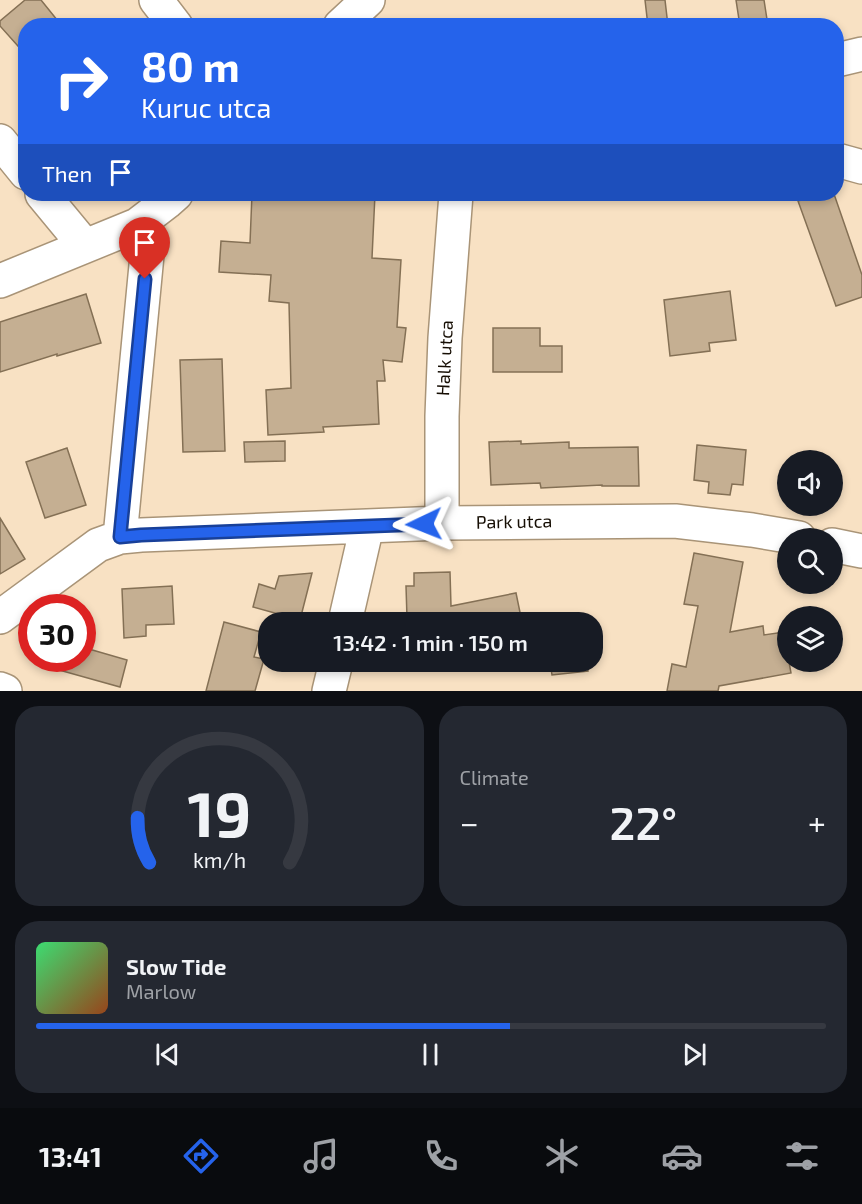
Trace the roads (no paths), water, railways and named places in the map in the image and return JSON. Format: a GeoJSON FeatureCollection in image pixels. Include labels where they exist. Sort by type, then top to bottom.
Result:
{"type":"FeatureCollection","features":[{"type":"Feature","properties":{"kind":"street"},"geometry":{"type":"LineString","coordinates":[[156,0],[170,18]]}},
{"type":"Feature","properties":{"kind":"street"},"geometry":{"type":"LineString","coordinates":[[349,18],[368,0]]}},
{"type":"Feature","properties":{"kind":"street"},"geometry":{"type":"LineString","coordinates":[[844,58],[862,54]]}},
{"type":"Feature","properties":{"kind":"street"},"geometry":{"type":"LineString","coordinates":[[0,141],[18,163]]}},
{"type":"Feature","properties":{"kind":"street"},"geometry":{"type":"LineString","coordinates":[[844,162],[862,167]]}},
{"type":"Feature","properties":{"kind":"street"},"geometry":{"type":"LineString","coordinates":[[48,201],[85,246]]}},
{"type":"Feature","properties":{"kind":"street"},"geometry":{"type":"LineString","coordinates":[[0,281],[137,225],[168,201]]}},
{"type":"Feature","properties":{"kind":"street","name":"Halk utca"},"geometry":{"type":"LineString","coordinates":[[442,523],[442,394],[455,201]]}},
{"type":"Feature","properties":{"kind":"street"},"geometry":{"type":"LineString","coordinates":[[120,537],[147,255],[145,240],[137,225]]}},
{"type":"Feature","properties":{"kind":"street","name":"Park utca"},"geometry":{"type":"LineString","coordinates":[[0,617],[98,545],[120,537],[442,523],[675,520],[777,534]]}},
{"type":"Feature","properties":{"kind":"street"},"geometry":{"type":"LineString","coordinates":[[347,612],[367,526]]}},
{"type":"Feature","properties":{"kind":"street"},"geometry":{"type":"LineString","coordinates":[[843,547],[862,551]]}},
{"type":"Feature","properties":{"kind":"street"},"geometry":{"type":"LineString","coordinates":[[329,691],[334,672]]}},
{"type":"Feature","properties":{"kind":"street"},"geometry":{"type":"LineString","coordinates":[[0,690],[5,691]]}}]}
